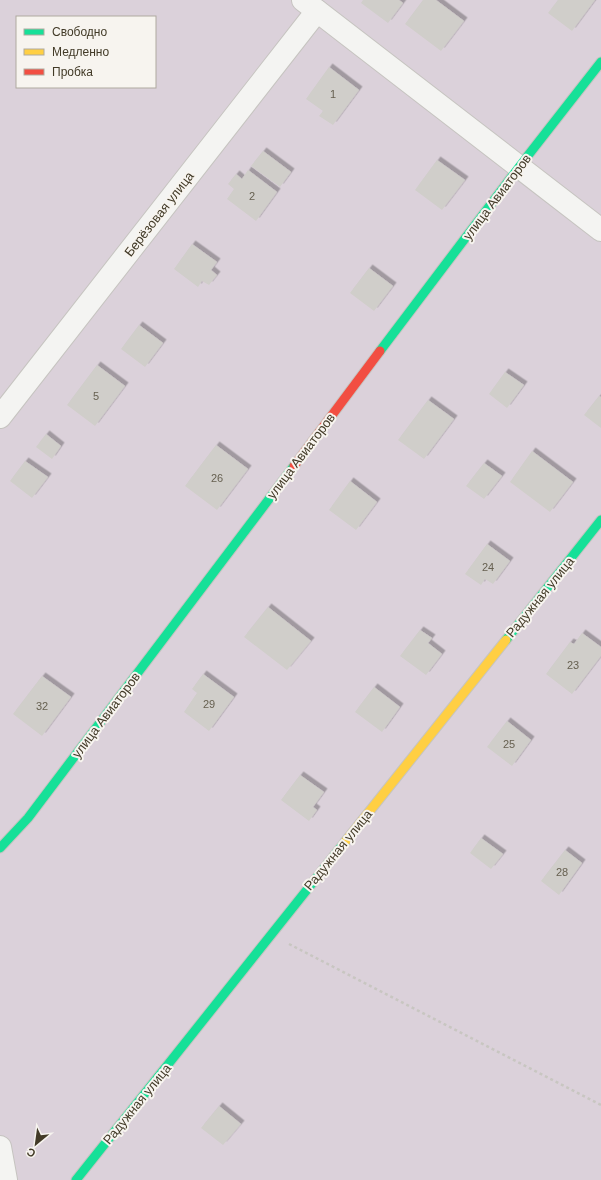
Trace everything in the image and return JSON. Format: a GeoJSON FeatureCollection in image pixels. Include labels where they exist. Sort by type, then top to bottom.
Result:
{"type":"FeatureCollection","features":[{"type":"Feature","properties":{"kind":"street"},"geometry":{"type":"LineString","coordinates":[[310,5],[601,230]]}},
{"type":"Feature","properties":{"kind":"street","name":"Берёзовая улица"},"geometry":{"type":"LineString","coordinates":[[0,417],[310,5]]}},
{"type":"Feature","properties":{"kind":"street","name":"улица Авиаторов"},"geometry":{"type":"LineString","coordinates":[[0,848],[28,818],[519,167],[601,62]]}},
{"type":"Feature","properties":{"kind":"street","name":"Радужная улица"},"geometry":{"type":"LineString","coordinates":[[76,1180],[601,520]]}},
{"type":"Feature","properties":{"kind":"street"},"geometry":{"type":"LineString","coordinates":[[0,1147],[6,1180]]}},
{"type":"Feature","properties":{"kind":"path"},"geometry":{"type":"LineString","coordinates":[[271,935],[601,1105]]}},
{"type":"Feature","properties":{"kind":"shaded area"},"geometry":{"type":"Polygon","coordinates":[[[0,0],[601,0],[601,1180],[0,1180],[0,0]]]}},
{"type":"Feature","properties":{"kind":"building"},"geometry":{"type":"Polygon","coordinates":[[[363,0],[399,0],[403,3],[388,23],[361,3],[363,0]]]}},
{"type":"Feature","properties":{"kind":"building"},"geometry":{"type":"Polygon","coordinates":[[[423,0],[436,0],[464,21],[441,51],[405,24],[423,0]]]}},
{"type":"Feature","properties":{"kind":"building"},"geometry":{"type":"Polygon","coordinates":[[[558,0],[595,0],[572,31],[548,13],[558,0]]]}},
{"type":"Feature","properties":{"kind":"building"},"geometry":{"type":"Polygon","coordinates":[[[329,67],[359,90],[333,125],[319,116],[323,111],[306,99],[329,67]]]}},
{"type":"Feature","properties":{"kind":"building"},"geometry":{"type":"Polygon","coordinates":[[[263,151],[291,172],[280,187],[251,166],[263,151]]]}},
{"type":"Feature","properties":{"kind":"building"},"geometry":{"type":"Polygon","coordinates":[[[437,160],[465,180],[442,210],[415,190],[437,160]]]}},
{"type":"Feature","properties":{"kind":"building"},"geometry":{"type":"Polygon","coordinates":[[[248,170],[277,192],[256,221],[227,199],[234,189],[228,184],[236,174],[242,179],[248,170]]]}},
{"type":"Feature","properties":{"kind":"building"},"geometry":{"type":"Polygon","coordinates":[[[192,244],[217,262],[211,270],[217,275],[209,285],[202,281],[198,287],[174,269],[192,244]]]}},
{"type":"Feature","properties":{"kind":"building"},"geometry":{"type":"Polygon","coordinates":[[[369,268],[393,286],[374,311],[350,293],[369,268]]]}},
{"type":"Feature","properties":{"kind":"building"},"geometry":{"type":"Polygon","coordinates":[[[139,325],[163,343],[145,367],[121,349],[139,325]]]}},
{"type":"Feature","properties":{"kind":"building"},"geometry":{"type":"Polygon","coordinates":[[[97,365],[125,386],[95,426],[67,405],[97,365]]]}},
{"type":"Feature","properties":{"kind":"building"},"geometry":{"type":"Polygon","coordinates":[[[505,372],[524,385],[507,408],[489,394],[505,372]]]}},
{"type":"Feature","properties":{"kind":"building"},"geometry":{"type":"Polygon","coordinates":[[[599,396],[601,397],[601,428],[584,415],[599,396]]]}},
{"type":"Feature","properties":{"kind":"building"},"geometry":{"type":"Polygon","coordinates":[[[428,400],[454,419],[424,459],[398,440],[428,400]]]}},
{"type":"Feature","properties":{"kind":"building"},"geometry":{"type":"Polygon","coordinates":[[[46,434],[61,446],[52,459],[36,447],[46,434]]]}},
{"type":"Feature","properties":{"kind":"building"},"geometry":{"type":"Polygon","coordinates":[[[216,445],[248,469],[217,510],[185,486],[216,445]]]}},
{"type":"Feature","properties":{"kind":"building"},"geometry":{"type":"Polygon","coordinates":[[[532,451],[573,482],[550,512],[510,482],[532,451]]]}},
{"type":"Feature","properties":{"kind":"building"},"geometry":{"type":"Polygon","coordinates":[[[25,461],[48,477],[32,498],[10,481],[25,461]]]}},
{"type":"Feature","properties":{"kind":"building"},"geometry":{"type":"Polygon","coordinates":[[[484,463],[502,476],[484,499],[466,486],[484,463]]]}},
{"type":"Feature","properties":{"kind":"building"},"geometry":{"type":"Polygon","coordinates":[[[350,481],[377,502],[356,530],[329,510],[350,481]]]}},
{"type":"Feature","properties":{"kind":"building"},"geometry":{"type":"Polygon","coordinates":[[[487,544],[510,561],[493,584],[485,579],[481,585],[465,574],[487,544]]]}},
{"type":"Feature","properties":{"kind":"building"},"geometry":{"type":"Polygon","coordinates":[[[268,607],[311,641],[287,670],[244,637],[268,607]]]}},
{"type":"Feature","properties":{"kind":"building"},"geometry":{"type":"Polygon","coordinates":[[[420,630],[432,638],[428,643],[442,654],[426,675],[400,656],[420,630]]]}},
{"type":"Feature","properties":{"kind":"building"},"geometry":{"type":"Polygon","coordinates":[[[582,633],[601,647],[601,656],[572,694],[546,674],[570,642],[574,644],[582,633]]]}},
{"type":"Feature","properties":{"kind":"building"},"geometry":{"type":"Polygon","coordinates":[[[203,674],[234,697],[209,731],[184,712],[197,693],[192,689],[203,674]]]}},
{"type":"Feature","properties":{"kind":"building"},"geometry":{"type":"Polygon","coordinates":[[[42,676],[71,697],[42,736],[13,714],[42,676]]]}},
{"type":"Feature","properties":{"kind":"building"},"geometry":{"type":"Polygon","coordinates":[[[374,687],[400,707],[382,732],[355,712],[374,687]]]}},
{"type":"Feature","properties":{"kind":"building"},"geometry":{"type":"Polygon","coordinates":[[[507,721],[531,740],[512,766],[487,747],[507,721]]]}},
{"type":"Feature","properties":{"kind":"building"},"geometry":{"type":"Polygon","coordinates":[[[300,775],[324,792],[313,807],[317,810],[309,821],[281,800],[300,775]]]}},
{"type":"Feature","properties":{"kind":"building"},"geometry":{"type":"Polygon","coordinates":[[[481,838],[503,854],[491,869],[470,853],[481,838]]]}},
{"type":"Feature","properties":{"kind":"building"},"geometry":{"type":"Polygon","coordinates":[[[565,850],[582,863],[559,895],[541,881],[565,850]]]}},
{"type":"Feature","properties":{"kind":"building"},"geometry":{"type":"Polygon","coordinates":[[[219,1106],[241,1124],[223,1145],[201,1128],[219,1106]]]}},
{"type":"Feature","properties":{"kind":"traffic: fast"},"geometry":{"type":"LineString","coordinates":[[380,351],[519,167],[601,62]]}},
{"type":"Feature","properties":{"kind":"traffic: fast"},"geometry":{"type":"LineString","coordinates":[[0,848],[28,818],[294,466]]}},
{"type":"Feature","properties":{"kind":"traffic: fast"},"geometry":{"type":"LineString","coordinates":[[506,640],[601,520]]}},
{"type":"Feature","properties":{"kind":"traffic: fast"},"geometry":{"type":"LineString","coordinates":[[76,1180],[345,842]]}},
{"type":"Feature","properties":{"kind":"traffic: slow"},"geometry":{"type":"LineString","coordinates":[[345,842],[506,640]]}},
{"type":"Feature","properties":{"kind":"traffic: jam"},"geometry":{"type":"LineString","coordinates":[[294,466],[380,351]]}}]}
